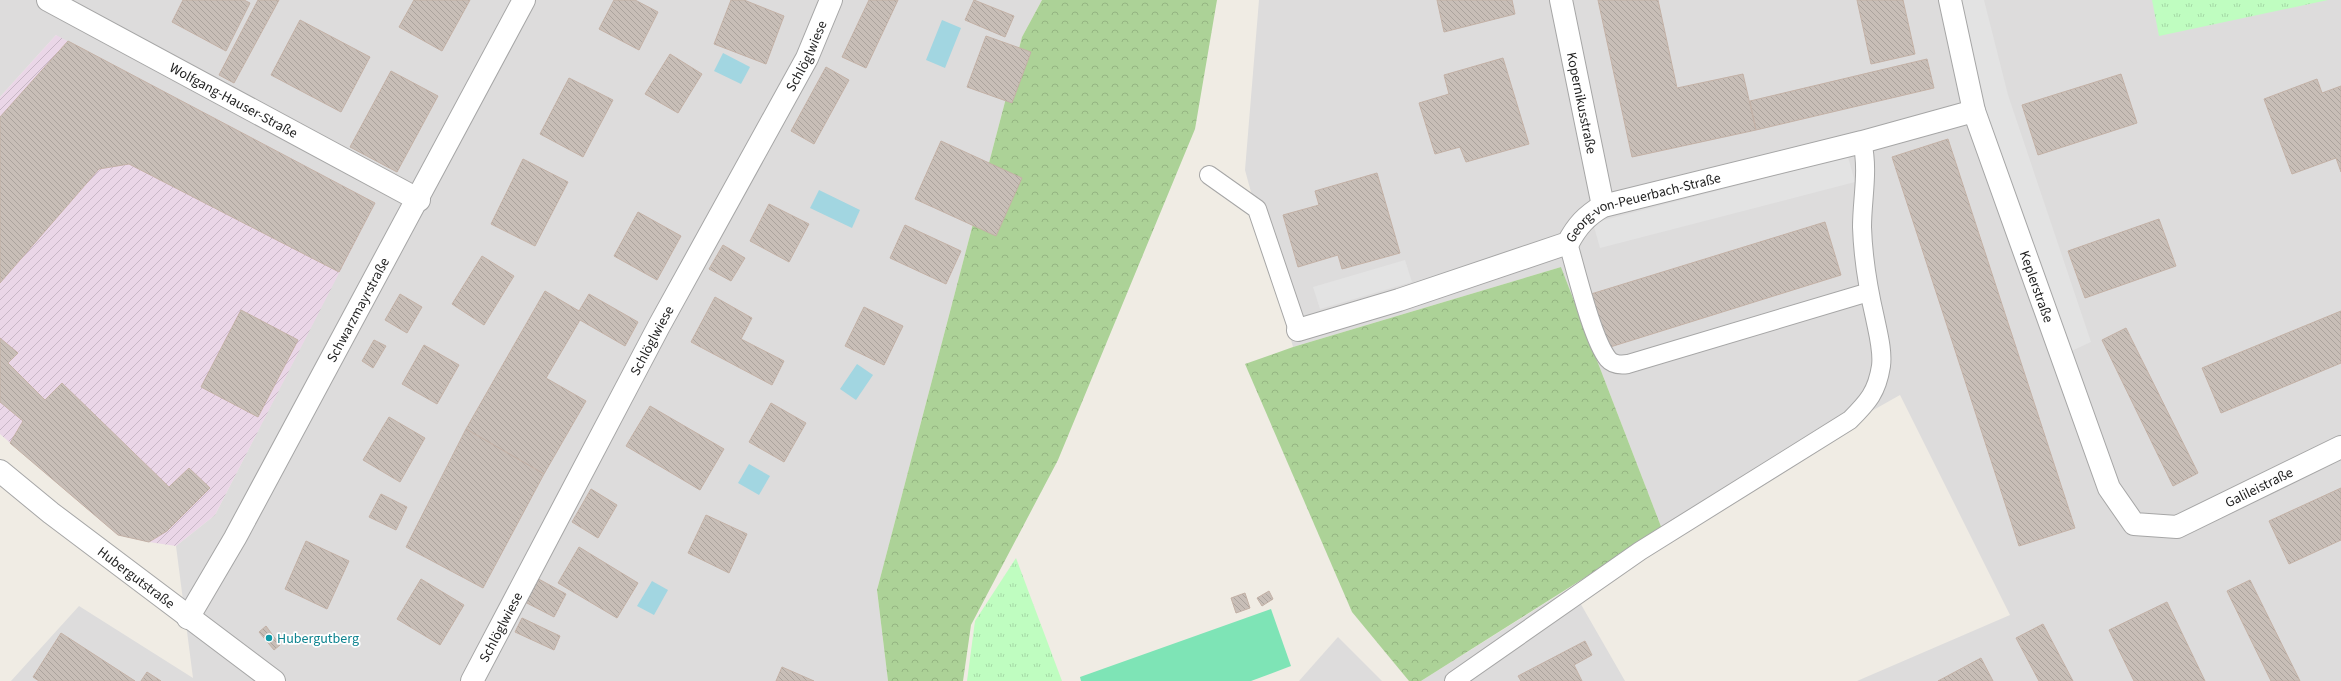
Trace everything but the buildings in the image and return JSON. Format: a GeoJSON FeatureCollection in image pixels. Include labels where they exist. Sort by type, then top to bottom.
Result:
{"type":"FeatureCollection","features":[{"type":"Feature","properties":{"kind":"street","name":"Wolfgang-Hauser-Straße"},"geometry":{"type":"LineString","coordinates":[[48,0],[419,200]]}},
{"type":"Feature","properties":{"kind":"street","name":"Schwarzmayrstraße"},"geometry":{"type":"LineString","coordinates":[[188,618],[236,538],[419,200],[524,0]]}},
{"type":"Feature","properties":{"kind":"street","name":"Schlöglwiese"},"geometry":{"type":"LineString","coordinates":[[472,681],[659,326],[807,58],[831,0]]}},
{"type":"Feature","properties":{"kind":"street","name":"Kopernikusstraße"},"geometry":{"type":"LineString","coordinates":[[1561,0],[1603,206]]}},
{"type":"Feature","properties":{"kind":"street","name":"Keplerstraße"},"geometry":{"type":"LineString","coordinates":[[1950,0],[1974,110],[2109,488],[2134,524],[2177,527]]}},
{"type":"Feature","properties":{"kind":"street","name":"Georg-von-Peuerbach-Straße"},"geometry":{"type":"LineString","coordinates":[[1298,330],[1399,300],[1568,243],[1576,228],[1586,217],[1603,206],[1862,142],[1974,110]]}},
{"type":"Feature","properties":{"kind":"street","name":"Galileistraße"},"geometry":{"type":"LineString","coordinates":[[2177,527],[2341,447]]}},
{"type":"Feature","properties":{"kind":"street","name":"Hubergutstraße"},"geometry":{"type":"LineString","coordinates":[[0,471],[51,513],[188,618],[274,681]]}},
{"type":"Feature","properties":{"kind":"lane"},"geometry":{"type":"LineString","coordinates":[[1454,681],[1640,551],[1850,420],[1869,401],[1878,383],[1881,364],[1879,339],[1869,292],[1862,226],[1866,156],[1862,142]]}},
{"type":"Feature","properties":{"kind":"lane"},"geometry":{"type":"LineString","coordinates":[[1209,175],[1257,209],[1298,330]]}},
{"type":"Feature","properties":{"kind":"lane"},"geometry":{"type":"LineString","coordinates":[[1568,243],[1598,338],[1609,360],[1618,365],[1628,364],[1869,292]]}},
{"type":"Feature","properties":{"kind":"shaded area"},"geometry":{"type":"Polygon","coordinates":[[[0,0],[1042,0],[1022,37],[877,590],[888,681],[11,681],[79,606],[193,678],[176,546],[215,515],[339,272],[56,35],[0,97],[0,0]]]}},
{"type":"Feature","properties":{"kind":"shaded area"},"geometry":{"type":"Polygon","coordinates":[[[1259,0],[2341,0],[2341,681],[1857,681],[2010,615],[1900,395],[1662,529],[1561,267],[1293,347],[1245,170],[1259,0]]]}},
{"type":"Feature","properties":{"kind":"shaded area"},"geometry":{"type":"Polygon","coordinates":[[[1957,0],[1984,0],[2008,95],[2091,342],[2067,353],[1984,108],[1957,0]]]}},
{"type":"Feature","properties":{"kind":"shaded area"},"geometry":{"type":"Polygon","coordinates":[[[56,35],[375,203],[215,515],[176,546],[118,535],[0,434],[0,97],[56,35]]]}},
{"type":"Feature","properties":{"kind":"shaded area"},"geometry":{"type":"Polygon","coordinates":[[[1848,157],[1855,182],[1600,248],[1593,223],[1848,157]]]}},
{"type":"Feature","properties":{"kind":"shaded area"},"geometry":{"type":"Polygon","coordinates":[[[1405,260],[1412,282],[1320,309],[1313,287],[1405,260]]]}},
{"type":"Feature","properties":{"kind":"shaded area"},"geometry":{"type":"Polygon","coordinates":[[[1571,587],[1625,681],[1421,681],[1571,587]]]}},
{"type":"Feature","properties":{"kind":"shaded area"},"geometry":{"type":"Polygon","coordinates":[[[1338,637],[1382,681],[1299,681],[1338,637]]]}},
{"type":"Feature","properties":{"kind":"green space"},"geometry":{"type":"Polygon","coordinates":[[[1042,0],[1217,0],[1195,129],[1058,460],[971,625],[963,681],[888,681],[877,590],[1022,37],[1042,0]]]}},
{"type":"Feature","properties":{"kind":"green space"},"geometry":{"type":"Polygon","coordinates":[[[2152,0],[2328,0],[2159,36],[2152,0]]]}},
{"type":"Feature","properties":{"kind":"green space"},"geometry":{"type":"Polygon","coordinates":[[[1561,267],[1662,529],[1421,681],[1409,681],[1352,612],[1245,364],[1293,347],[1561,267]]]}},
{"type":"Feature","properties":{"kind":"green space"},"geometry":{"type":"Polygon","coordinates":[[[1016,558],[1062,681],[967,681],[975,621],[1016,558]]]}},
{"type":"Feature","properties":{"kind":"green space"},"geometry":{"type":"Polygon","coordinates":[[[1271,609],[1291,666],[1251,681],[1081,681],[1080,677],[1271,609]]]}},
{"type":"Feature","properties":{"kind":"water"},"geometry":{"type":"Polygon","coordinates":[[[942,20],[961,28],[945,68],[926,60],[942,20]]]}},
{"type":"Feature","properties":{"kind":"water"},"geometry":{"type":"Polygon","coordinates":[[[723,53],[750,67],[741,84],[714,71],[723,53]]]}},
{"type":"Feature","properties":{"kind":"water"},"geometry":{"type":"Polygon","coordinates":[[[819,190],[860,210],[852,228],[810,208],[819,190]]]}},
{"type":"Feature","properties":{"kind":"water"},"geometry":{"type":"Polygon","coordinates":[[[857,364],[873,375],[856,400],[840,389],[857,364]]]}},
{"type":"Feature","properties":{"kind":"water"},"geometry":{"type":"Polygon","coordinates":[[[749,464],[770,476],[759,495],[738,483],[749,464]]]}},
{"type":"Feature","properties":{"kind":"water"},"geometry":{"type":"Polygon","coordinates":[[[652,581],[668,590],[654,615],[637,606],[652,581]]]}},
{"type":"Feature","properties":{"kind":"place","name":"Hubergutberg"},"geometry":{"type":"Point","coordinates":[269,638]}}]}
